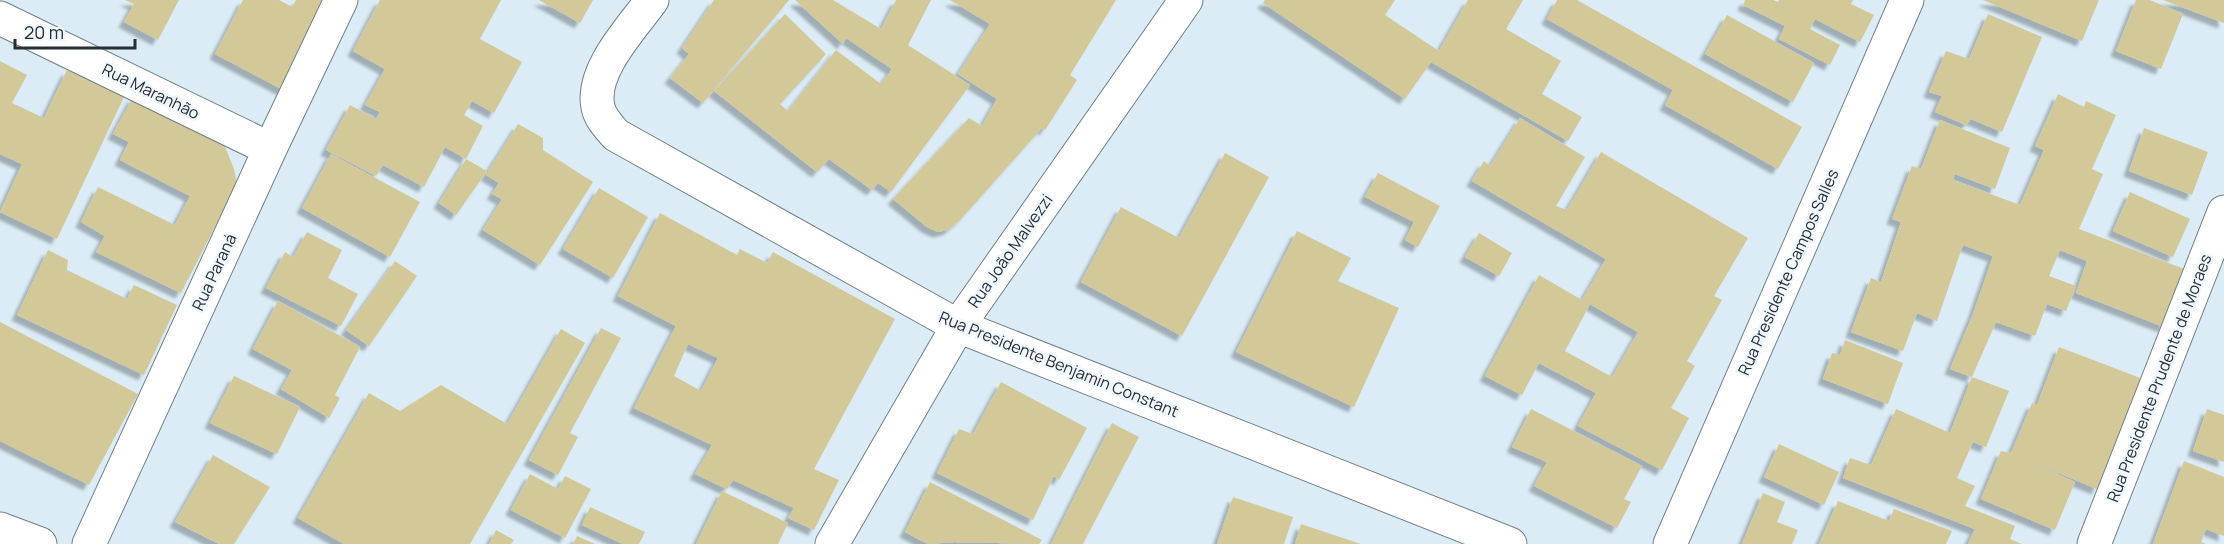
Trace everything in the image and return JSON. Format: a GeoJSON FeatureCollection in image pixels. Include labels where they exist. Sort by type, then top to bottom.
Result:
{"type":"FeatureCollection","features":[{"type":"Feature","properties":{"kind":"street","name":"Rua Paraná"},"geometry":{"type":"LineString","coordinates":[[89,544],[341,0]]}},
{"type":"Feature","properties":{"kind":"street","name":"Rua Presidente Benjamin Constant"},"geometry":{"type":"LineString","coordinates":[[652,0],[599,77],[598,110],[616,135],[958,326],[1510,544]]}},
{"type":"Feature","properties":{"kind":"street","name":"Rua João Malvezzi"},"geometry":{"type":"LineString","coordinates":[[832,544],[958,326],[1186,0]]}},
{"type":"Feature","properties":{"kind":"street","name":"Rua Presidente Campos Salles"},"geometry":{"type":"LineString","coordinates":[[1670,544],[1907,0]]}},
{"type":"Feature","properties":{"kind":"street","name":"Rua Maranhão"},"geometry":{"type":"LineString","coordinates":[[0,18],[270,149]]}},
{"type":"Feature","properties":{"kind":"street","name":"Rua Presidente Prudente de Moraes"},"geometry":{"type":"LineString","coordinates":[[2094,544],[2224,212]]}},
{"type":"Feature","properties":{"kind":"street"},"geometry":{"type":"LineString","coordinates":[[0,529],[40,544]]}},
{"type":"Feature","properties":{"kind":"building"},"geometry":{"type":"Polygon","coordinates":[[[125,0],[179,0],[158,40],[124,22],[134,4],[125,0]]]}},
{"type":"Feature","properties":{"kind":"building"},"geometry":{"type":"Polygon","coordinates":[[[243,0],[279,0],[292,7],[296,0],[327,0],[287,92],[215,54],[243,0]]]}},
{"type":"Feature","properties":{"kind":"building"},"geometry":{"type":"Polygon","coordinates":[[[380,0],[501,0],[480,39],[522,62],[494,113],[472,101],[464,115],[483,126],[466,159],[445,147],[424,187],[383,165],[376,176],[326,150],[350,105],[376,119],[380,112],[365,105],[385,69],[353,51],[380,0]]]}},
{"type":"Feature","properties":{"kind":"building"},"geometry":{"type":"Polygon","coordinates":[[[539,0],[593,0],[580,23],[539,0]]]}},
{"type":"Feature","properties":{"kind":"building"},"geometry":{"type":"Polygon","coordinates":[[[714,0],[789,0],[703,103],[670,78],[689,54],[682,48],[714,0]]]}},
{"type":"Feature","properties":{"kind":"building"},"geometry":{"type":"Polygon","coordinates":[[[795,0],[833,0],[881,29],[896,0],[931,0],[908,45],[970,85],[891,192],[878,183],[872,190],[829,159],[817,172],[714,91],[785,14],[826,54],[780,104],[788,111],[836,50],[881,84],[892,69],[846,38],[843,44],[795,0]]]}},
{"type":"Feature","properties":{"kind":"building"},"geometry":{"type":"Polygon","coordinates":[[[950,0],[1116,0],[1070,75],[1077,80],[1045,130],[1042,128],[960,220],[948,230],[938,232],[927,227],[893,199],[969,118],[982,126],[997,99],[958,74],[990,24],[950,0]]]}},
{"type":"Feature","properties":{"kind":"building"},"geometry":{"type":"Polygon","coordinates":[[[1265,0],[1395,0],[1385,15],[1439,51],[1468,0],[1523,0],[1506,29],[1561,61],[1542,94],[1582,117],[1568,141],[1431,62],[1405,99],[1263,3],[1265,0]]]}},
{"type":"Feature","properties":{"kind":"building"},"geometry":{"type":"Polygon","coordinates":[[[1557,0],[1577,0],[1802,127],[1778,169],[1665,105],[1673,90],[1547,19],[1557,0]]]}},
{"type":"Feature","properties":{"kind":"building"},"geometry":{"type":"Polygon","coordinates":[[[1745,0],[1778,2],[1779,0],[1853,0],[1851,4],[1874,15],[1860,42],[1815,19],[1810,29],[1840,45],[1830,65],[1779,39],[1785,26],[1743,5],[1745,0]]]}},
{"type":"Feature","properties":{"kind":"building"},"geometry":{"type":"Polygon","coordinates":[[[1983,0],[2099,0],[2082,41],[1983,0]]]}},
{"type":"Feature","properties":{"kind":"building"},"geometry":{"type":"Polygon","coordinates":[[[2136,0],[2150,0],[2183,14],[2161,69],[2116,51],[2136,0]]]}},
{"type":"Feature","properties":{"kind":"building"},"geometry":{"type":"Polygon","coordinates":[[[2163,0],[2224,0],[2224,23],[2163,0]]]}},
{"type":"Feature","properties":{"kind":"building"},"geometry":{"type":"Polygon","coordinates":[[[1988,14],[2042,37],[2002,132],[1971,119],[1966,125],[1935,112],[1942,96],[1929,92],[1946,51],[1969,59],[1988,14]]]}},
{"type":"Feature","properties":{"kind":"building"},"geometry":{"type":"Polygon","coordinates":[[[1727,15],[1814,63],[1793,102],[1705,54],[1727,15]]]}},
{"type":"Feature","properties":{"kind":"building"},"geometry":{"type":"Polygon","coordinates":[[[0,61],[27,75],[12,103],[44,118],[67,70],[124,97],[57,239],[0,212],[22,164],[0,154],[0,61]]]}},
{"type":"Feature","properties":{"kind":"building"},"geometry":{"type":"Polygon","coordinates":[[[2058,94],[2084,107],[2086,101],[2116,115],[2092,169],[2103,174],[2079,229],[2187,270],[2164,327],[2076,293],[2087,261],[2060,250],[2049,276],[2076,286],[2066,311],[2047,304],[2035,336],[1996,322],[1972,377],[1950,369],[1973,314],[1993,256],[1963,245],[1937,321],[1917,313],[1903,351],[1851,332],[1871,278],[1881,282],[1901,222],[1892,219],[1912,166],[1921,169],[1940,120],[2010,148],[1995,189],[1955,174],[1953,180],[2020,205],[2044,150],[2035,146],[2058,94]]]}},
{"type":"Feature","properties":{"kind":"building"},"geometry":{"type":"Polygon","coordinates":[[[133,97],[224,144],[234,169],[237,184],[181,293],[96,252],[105,236],[81,222],[98,187],[175,225],[190,196],[120,160],[129,142],[113,134],[133,97]]]}},
{"type":"Feature","properties":{"kind":"building"},"geometry":{"type":"Polygon","coordinates":[[[1520,118],[1585,157],[1556,206],[1567,210],[1601,152],[1748,238],[1714,296],[1722,300],[1687,361],[1695,366],[1671,408],[1689,418],[1662,470],[1578,426],[1596,393],[1539,363],[1522,395],[1485,376],[1539,275],[1582,300],[1606,259],[1472,181],[1484,161],[1490,166],[1520,118]],[[1590,304],[1565,351],[1612,377],[1638,332],[1590,304]]]}},
{"type":"Feature","properties":{"kind":"building"},"geometry":{"type":"Polygon","coordinates":[[[518,124],[543,138],[543,150],[593,182],[540,265],[483,230],[502,199],[492,194],[499,183],[486,175],[518,124]]]}},
{"type":"Feature","properties":{"kind":"building"},"geometry":{"type":"Polygon","coordinates":[[[2144,128],[2208,152],[2192,195],[2129,171],[2144,128]]]}},
{"type":"Feature","properties":{"kind":"building"},"geometry":{"type":"Polygon","coordinates":[[[1225,153],[1269,177],[1182,336],[1081,282],[1121,207],[1179,238],[1225,153]]]}},
{"type":"Feature","properties":{"kind":"building"},"geometry":{"type":"Polygon","coordinates":[[[331,154],[420,202],[390,257],[302,208],[331,154]]]}},
{"type":"Feature","properties":{"kind":"building"},"geometry":{"type":"Polygon","coordinates":[[[466,159],[487,171],[456,215],[439,203],[466,159]]]}},
{"type":"Feature","properties":{"kind":"building"},"geometry":{"type":"Polygon","coordinates":[[[1378,173],[1440,206],[1418,247],[1405,240],[1414,222],[1365,197],[1378,173]]]}},
{"type":"Feature","properties":{"kind":"building"},"geometry":{"type":"Polygon","coordinates":[[[599,188],[648,217],[613,278],[563,249],[599,188]]]}},
{"type":"Feature","properties":{"kind":"building"},"geometry":{"type":"Polygon","coordinates":[[[2130,192],[2190,219],[2173,257],[2113,231],[2130,192]]]}},
{"type":"Feature","properties":{"kind":"building"},"geometry":{"type":"Polygon","coordinates":[[[660,213],[737,255],[740,249],[767,263],[773,252],[895,319],[814,469],[839,480],[814,530],[788,518],[794,508],[733,480],[727,489],[695,474],[712,445],[634,408],[676,326],[618,296],[660,213]],[[688,344],[674,376],[701,391],[718,358],[688,344]]]}},
{"type":"Feature","properties":{"kind":"building"},"geometry":{"type":"Polygon","coordinates":[[[1297,231],[1351,258],[1338,281],[1399,308],[1354,407],[1236,352],[1297,231]]]}},
{"type":"Feature","properties":{"kind":"building"},"geometry":{"type":"Polygon","coordinates":[[[307,232],[342,250],[328,278],[358,294],[341,326],[266,288],[285,252],[293,257],[307,232]]]}},
{"type":"Feature","properties":{"kind":"building"},"geometry":{"type":"Polygon","coordinates":[[[1479,233],[1512,253],[1499,276],[1465,257],[1479,233]]]}},
{"type":"Feature","properties":{"kind":"building"},"geometry":{"type":"Polygon","coordinates":[[[48,250],[68,260],[67,270],[127,299],[134,285],[177,305],[144,375],[17,315],[48,250]]]}},
{"type":"Feature","properties":{"kind":"building"},"geometry":{"type":"Polygon","coordinates":[[[395,261],[417,276],[369,346],[346,330],[395,261]]]}},
{"type":"Feature","properties":{"kind":"building"},"geometry":{"type":"Polygon","coordinates":[[[278,301],[360,347],[335,395],[340,398],[329,418],[281,389],[292,370],[253,349],[278,301]]]}},
{"type":"Feature","properties":{"kind":"building"},"geometry":{"type":"Polygon","coordinates":[[[0,322],[138,394],[89,485],[0,441],[0,322]]]}},
{"type":"Feature","properties":{"kind":"building"},"geometry":{"type":"Polygon","coordinates":[[[601,328],[621,338],[570,433],[578,437],[558,475],[529,460],[601,328]]]}},
{"type":"Feature","properties":{"kind":"building"},"geometry":{"type":"Polygon","coordinates":[[[561,329],[585,343],[470,544],[344,544],[298,518],[369,393],[400,411],[441,385],[507,424],[561,329]]]}},
{"type":"Feature","properties":{"kind":"building"},"geometry":{"type":"Polygon","coordinates":[[[1845,340],[1903,363],[1888,404],[1823,379],[1832,353],[1840,355],[1845,340]]]}},
{"type":"Feature","properties":{"kind":"building"},"geometry":{"type":"Polygon","coordinates":[[[2059,347],[2143,379],[2097,489],[2032,462],[2075,482],[2055,530],[1981,499],[2001,451],[2011,453],[2032,403],[2037,405],[2059,347]]]}},
{"type":"Feature","properties":{"kind":"building"},"geometry":{"type":"Polygon","coordinates":[[[234,376],[300,407],[277,454],[210,423],[234,376]]]}},
{"type":"Feature","properties":{"kind":"building"},"geometry":{"type":"Polygon","coordinates":[[[1972,377],[2009,391],[1986,447],[1973,442],[1957,478],[1975,486],[1965,506],[2015,526],[2010,539],[2022,544],[1968,544],[1975,529],[1843,478],[1850,458],[1871,465],[1896,409],[1950,433],[1972,377]]]}},
{"type":"Feature","properties":{"kind":"building"},"geometry":{"type":"Polygon","coordinates":[[[1001,382],[1087,428],[1059,480],[1054,476],[1033,520],[937,473],[959,429],[973,434],[1001,382]]]}},
{"type":"Feature","properties":{"kind":"building"},"geometry":{"type":"Polygon","coordinates":[[[1531,409],[1642,466],[1624,499],[1631,502],[1617,528],[1534,486],[1547,462],[1512,447],[1531,409]]]}},
{"type":"Feature","properties":{"kind":"building"},"geometry":{"type":"Polygon","coordinates":[[[2207,409],[2224,415],[2224,462],[2193,451],[2207,409]]]}},
{"type":"Feature","properties":{"kind":"building"},"geometry":{"type":"Polygon","coordinates":[[[1112,423],[1139,437],[1083,544],[1051,544],[1112,423]]]}},
{"type":"Feature","properties":{"kind":"building"},"geometry":{"type":"Polygon","coordinates":[[[1779,444],[1839,472],[1824,505],[1764,477],[1779,444]]]}},
{"type":"Feature","properties":{"kind":"building"},"geometry":{"type":"Polygon","coordinates":[[[213,455],[270,487],[234,544],[219,544],[175,522],[213,455]]]}},
{"type":"Feature","properties":{"kind":"building"},"geometry":{"type":"Polygon","coordinates":[[[2184,461],[2224,477],[2224,536],[2206,529],[2201,542],[2206,544],[2153,544],[2184,461]]]}},
{"type":"Feature","properties":{"kind":"building"},"geometry":{"type":"Polygon","coordinates":[[[530,474],[558,489],[565,476],[591,489],[565,538],[511,510],[530,474]]]}},
{"type":"Feature","properties":{"kind":"building"},"geometry":{"type":"Polygon","coordinates":[[[930,482],[1042,540],[1039,544],[954,542],[928,544],[905,532],[930,482]]]}},
{"type":"Feature","properties":{"kind":"building"},"geometry":{"type":"Polygon","coordinates":[[[722,491],[788,523],[778,544],[696,544],[722,491]]]}},
{"type":"Feature","properties":{"kind":"building"},"geometry":{"type":"Polygon","coordinates":[[[1763,493],[1785,502],[1777,522],[1798,530],[1792,544],[1742,544],[1763,493]]]}},
{"type":"Feature","properties":{"kind":"building"},"geometry":{"type":"Polygon","coordinates":[[[1233,497],[1293,517],[1284,544],[1217,544],[1233,497]]]}},
{"type":"Feature","properties":{"kind":"building"},"geometry":{"type":"Polygon","coordinates":[[[1838,501],[1889,521],[1894,509],[1952,531],[1946,544],[1819,544],[1838,501]]]}},
{"type":"Feature","properties":{"kind":"building"},"geometry":{"type":"Polygon","coordinates":[[[590,507],[645,532],[639,544],[623,544],[582,525],[590,507]]]}},
{"type":"Feature","properties":{"kind":"building"},"geometry":{"type":"Polygon","coordinates":[[[1301,524],[1361,544],[1295,544],[1301,524]]]}},
{"type":"Feature","properties":{"kind":"building"},"geometry":{"type":"Polygon","coordinates":[[[496,530],[514,540],[511,544],[489,544],[496,530]]]}},
{"type":"Feature","properties":{"kind":"building"},"geometry":{"type":"Polygon","coordinates":[[[577,536],[595,544],[573,544],[577,536]]]}}]}
